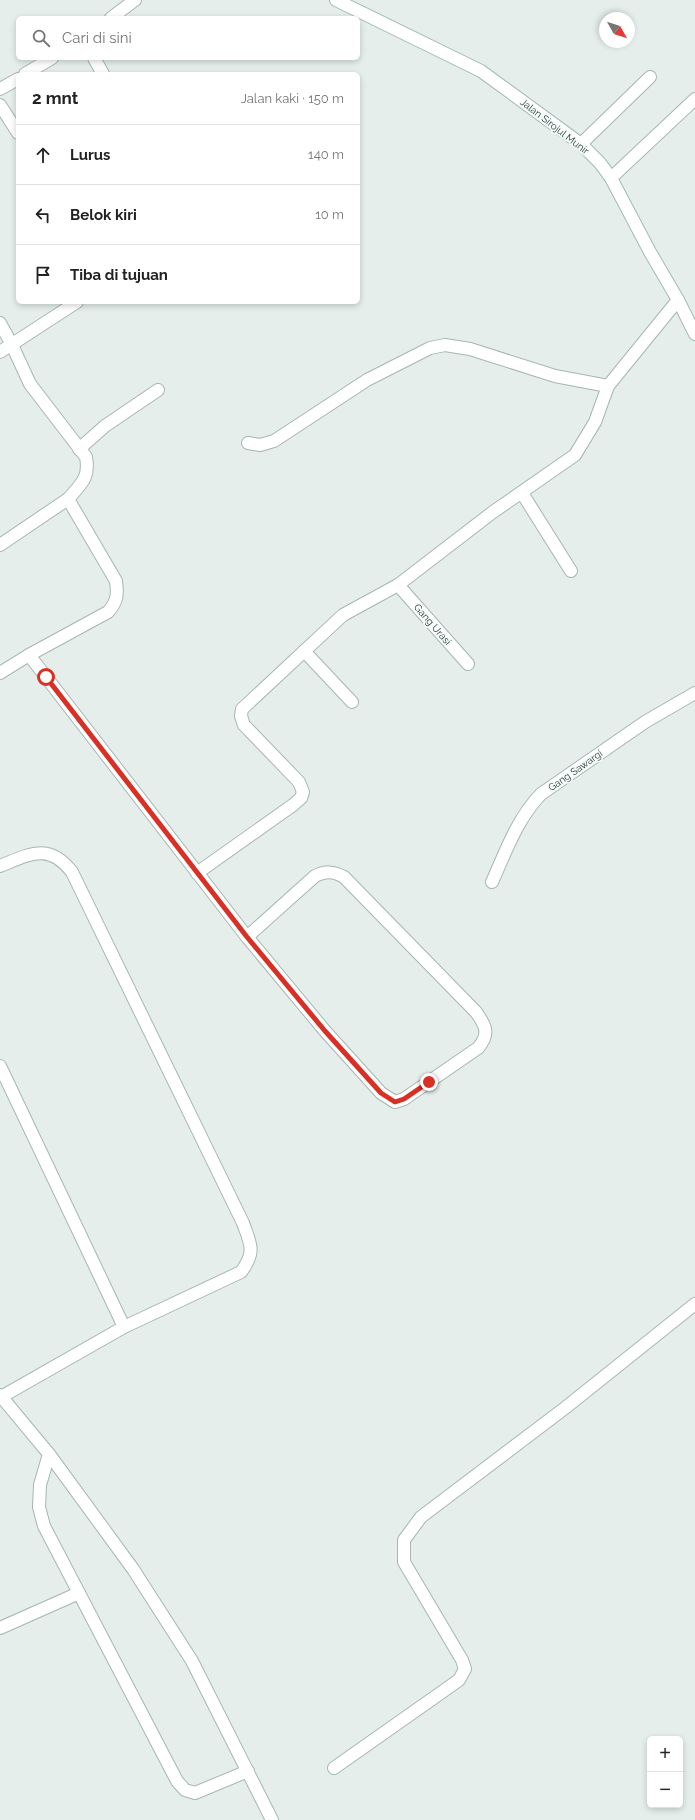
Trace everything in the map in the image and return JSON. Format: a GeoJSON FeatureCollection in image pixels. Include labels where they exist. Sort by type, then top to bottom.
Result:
{"type":"FeatureCollection","features":[{"type":"Feature","properties":{"kind":"street"},"geometry":{"type":"LineString","coordinates":[[114,16],[135,0]]}},
{"type":"Feature","properties":{"kind":"street","name":"Jalan Sirojul Munir"},"geometry":{"type":"LineString","coordinates":[[336,0],[481,71],[581,144],[600,163],[611,178],[695,334]]}},
{"type":"Feature","properties":{"kind":"street"},"geometry":{"type":"LineString","coordinates":[[28,72],[49,60]]}},
{"type":"Feature","properties":{"kind":"street"},"geometry":{"type":"LineString","coordinates":[[95,60],[102,72]]}},
{"type":"Feature","properties":{"kind":"street"},"geometry":{"type":"LineString","coordinates":[[581,144],[650,77]]}},
{"type":"Feature","properties":{"kind":"street"},"geometry":{"type":"LineString","coordinates":[[0,89],[16,79]]}},
{"type":"Feature","properties":{"kind":"street"},"geometry":{"type":"LineString","coordinates":[[611,178],[695,99]]}},
{"type":"Feature","properties":{"kind":"street"},"geometry":{"type":"LineString","coordinates":[[0,105],[16,130]]}},
{"type":"Feature","properties":{"kind":"street"},"geometry":{"type":"LineString","coordinates":[[197,872],[301,798],[303,792],[299,782],[244,725],[241,716],[242,709],[343,615],[398,585],[493,512],[575,456],[595,422],[608,386],[678,300]]}},
{"type":"Feature","properties":{"kind":"street"},"geometry":{"type":"LineString","coordinates":[[0,352],[74,304]]}},
{"type":"Feature","properties":{"kind":"street"},"geometry":{"type":"LineString","coordinates":[[0,323],[30,384],[86,457],[88,469],[85,479],[68,499],[0,544]]}},
{"type":"Feature","properties":{"kind":"street"},"geometry":{"type":"LineString","coordinates":[[248,443],[260,445],[274,442],[367,380],[430,348],[445,345],[470,349],[555,376],[608,386]]}},
{"type":"Feature","properties":{"kind":"street"},"geometry":{"type":"LineString","coordinates":[[79,448],[104,426],[158,390]]}},
{"type":"Feature","properties":{"kind":"street"},"geometry":{"type":"LineString","coordinates":[[522,493],[571,571]]}},
{"type":"Feature","properties":{"kind":"street"},"geometry":{"type":"LineString","coordinates":[[0,673],[29,654],[108,612],[116,603],[116,581],[68,499]]}},
{"type":"Feature","properties":{"kind":"street","name":"Gang Urasi"},"geometry":{"type":"LineString","coordinates":[[398,585],[468,664]]}},
{"type":"Feature","properties":{"kind":"street"},"geometry":{"type":"LineString","coordinates":[[304,651],[352,702]]}},
{"type":"Feature","properties":{"kind":"street"},"geometry":{"type":"LineString","coordinates":[[29,654],[247,937],[325,1031],[388,1099],[395,1102],[404,1099],[478,1048],[484,1041],[486,1032],[483,1022],[476,1012],[347,880],[336,873],[326,872],[315,876],[247,937]]}},
{"type":"Feature","properties":{"kind":"street","name":"Gang Sawargi"},"geometry":{"type":"LineString","coordinates":[[492,882],[514,830],[529,806],[541,794],[645,722],[695,692]]}},
{"type":"Feature","properties":{"kind":"street"},"geometry":{"type":"LineString","coordinates":[[0,866],[31,853],[43,853],[57,856],[72,872],[240,1215],[251,1244],[250,1259],[241,1272],[124,1327],[1,1396],[49,1454],[133,1569],[192,1661],[272,1820]]}},
{"type":"Feature","properties":{"kind":"street"},"geometry":{"type":"LineString","coordinates":[[0,1066],[124,1327]]}},
{"type":"Feature","properties":{"kind":"street"},"geometry":{"type":"LineString","coordinates":[[334,1768],[459,1680],[465,1669],[462,1660],[404,1562],[404,1540],[421,1516],[565,1408],[695,1304]]}},
{"type":"Feature","properties":{"kind":"street"},"geometry":{"type":"LineString","coordinates":[[49,1454],[40,1485],[39,1507],[44,1526],[177,1781],[185,1790],[195,1793],[248,1771]]}},
{"type":"Feature","properties":{"kind":"street"},"geometry":{"type":"LineString","coordinates":[[0,1628],[79,1593]]}},
{"type":"Feature","properties":{"kind":"route"},"geometry":{"type":"LineString","coordinates":[[46,677],[247,937],[325,1031],[381,1093],[388,1099],[395,1102],[404,1099],[429,1082]]}}]}
